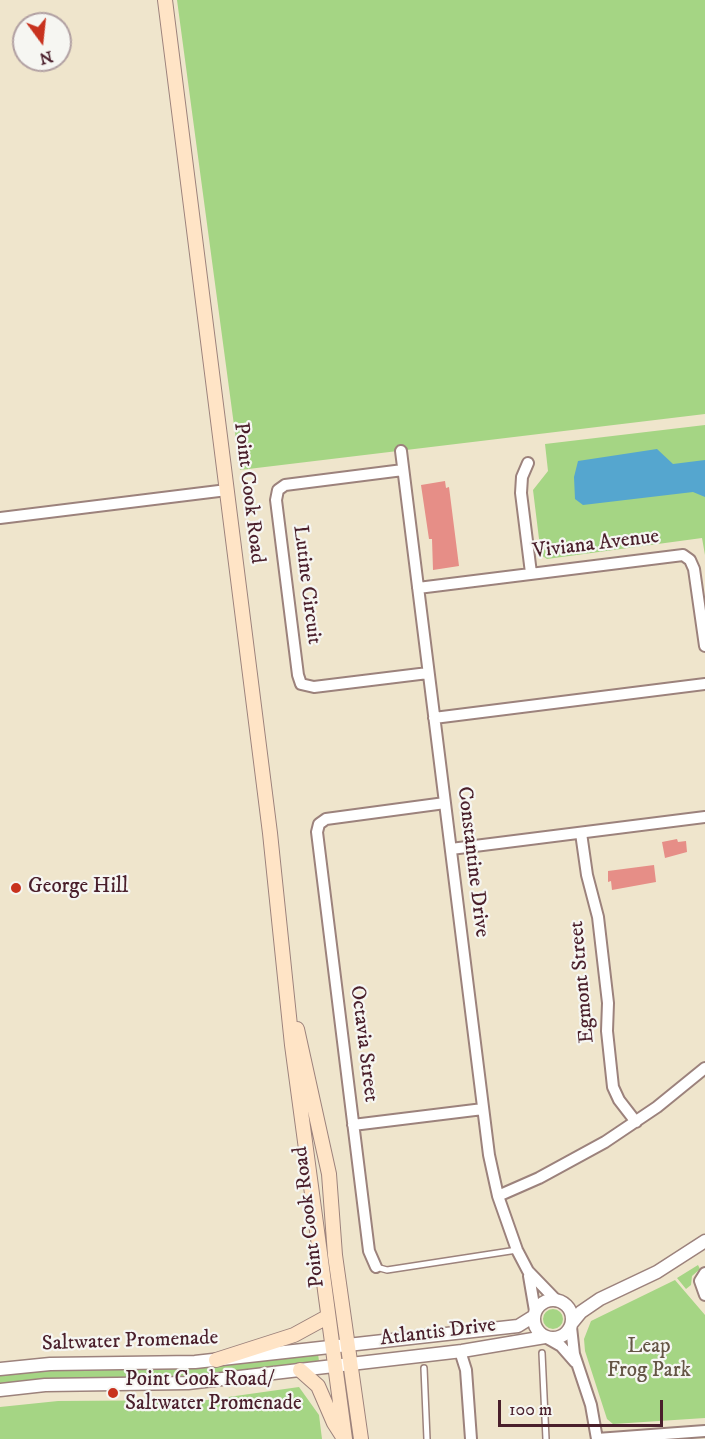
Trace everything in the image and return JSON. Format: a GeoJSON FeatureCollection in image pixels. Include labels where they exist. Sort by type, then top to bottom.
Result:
{"type":"FeatureCollection","features":[{"type":"Feature","properties":{"kind":"main road","name":"Point Cook Road"},"geometry":{"type":"LineString","coordinates":[[165,0],[227,490],[288,992],[292,1045],[344,1439]]}},
{"type":"Feature","properties":{"kind":"main road","name":"Point Cook Road"},"geometry":{"type":"LineString","coordinates":[[288,992],[327,1167],[335,1255],[361,1439]]}},
{"type":"Feature","properties":{"kind":"main road"},"geometry":{"type":"LineString","coordinates":[[216,1360],[294,1335],[327,1317]]}},
{"type":"Feature","properties":{"kind":"main road"},"geometry":{"type":"LineString","coordinates":[[300,1370],[318,1386],[334,1424],[344,1439]]}},
{"type":"Feature","properties":{"kind":"street","name":"Constantine Drive"},"geometry":{"type":"LineString","coordinates":[[401,451],[483,1109],[498,1196],[517,1250],[528,1271],[560,1301]]}},
{"type":"Feature","properties":{"kind":"street"},"geometry":{"type":"LineString","coordinates":[[528,463],[522,477],[521,493],[531,573]]}},
{"type":"Feature","properties":{"kind":"street","name":"Lutine Circuit"},"geometry":{"type":"LineString","coordinates":[[403,470],[285,485],[278,490],[276,500],[298,677],[302,684],[314,687],[428,673]]}},
{"type":"Feature","properties":{"kind":"street"},"geometry":{"type":"LineString","coordinates":[[0,518],[227,490]]}},
{"type":"Feature","properties":{"kind":"street","name":"Viviana Avenue"},"geometry":{"type":"LineString","coordinates":[[418,588],[679,555],[686,556],[694,569],[705,646]]}},
{"type":"Feature","properties":{"kind":"street"},"geometry":{"type":"LineString","coordinates":[[434,718],[705,684]]}},
{"type":"Feature","properties":{"kind":"street","name":"Octavia Street"},"geometry":{"type":"LineString","coordinates":[[376,1267],[369,1251],[317,836],[319,824],[326,819],[445,803]]}},
{"type":"Feature","properties":{"kind":"street"},"geometry":{"type":"LineString","coordinates":[[451,849],[705,817]]}},
{"type":"Feature","properties":{"kind":"street","name":"Egmont Street"},"geometry":{"type":"LineString","coordinates":[[581,833],[586,875],[599,928],[608,1003],[607,1031],[613,1087],[619,1100],[636,1122]]}},
{"type":"Feature","properties":{"kind":"street"},"geometry":{"type":"LineString","coordinates":[[498,1196],[577,1159],[636,1122],[705,1068]]}},
{"type":"Feature","properties":{"kind":"street"},"geometry":{"type":"LineString","coordinates":[[353,1125],[483,1109]]}},
{"type":"Feature","properties":{"kind":"street"},"geometry":{"type":"LineString","coordinates":[[546,1337],[558,1338],[581,1312],[600,1299],[657,1272],[705,1241]]}},
{"type":"Feature","properties":{"kind":"street","name":"Constantine Drive"},"geometry":{"type":"LineString","coordinates":[[528,1271],[534,1314]]}},
{"type":"Feature","properties":{"kind":"street"},"geometry":{"type":"LineString","coordinates":[[705,1273],[700,1281],[705,1295]]}},
{"type":"Feature","properties":{"kind":"street"},"geometry":{"type":"LineString","coordinates":[[577,1365],[561,1346],[536,1329],[534,1314],[542,1303],[600,1299]]}},
{"type":"Feature","properties":{"kind":"street"},"geometry":{"type":"LineString","coordinates":[[560,1301],[570,1311],[577,1365],[591,1405],[597,1439],[705,1431]]}},
{"type":"Feature","properties":{"kind":"street","name":"Atlantis Drive"},"geometry":{"type":"LineString","coordinates":[[333,1346],[518,1326],[534,1314]]}},
{"type":"Feature","properties":{"kind":"street","name":"Atlantis Drive"},"geometry":{"type":"LineString","coordinates":[[335,1365],[460,1351],[546,1337]]}},
{"type":"Feature","properties":{"kind":"street","name":"Saltwater Promenade"},"geometry":{"type":"LineString","coordinates":[[0,1369],[50,1364],[173,1364],[333,1346]]}},
{"type":"Feature","properties":{"kind":"street"},"geometry":{"type":"LineString","coordinates":[[460,1351],[466,1370],[471,1439]]}},
{"type":"Feature","properties":{"kind":"street","name":"Saltwater Promenade"},"geometry":{"type":"LineString","coordinates":[[0,1390],[45,1385],[188,1383],[335,1365]]}},
{"type":"Feature","properties":{"kind":"lane"},"geometry":{"type":"LineString","coordinates":[[376,1267],[387,1270],[517,1250]]}},
{"type":"Feature","properties":{"kind":"lane"},"geometry":{"type":"LineString","coordinates":[[542,1353],[546,1439]]}},
{"type":"Feature","properties":{"kind":"lane"},"geometry":{"type":"LineString","coordinates":[[424,1368],[427,1439]]}},
{"type":"Feature","properties":{"kind":"green space"},"geometry":{"type":"Polygon","coordinates":[[[177,0],[705,0],[705,414],[240,470],[177,0]]]}},
{"type":"Feature","properties":{"kind":"green space"},"geometry":{"type":"Polygon","coordinates":[[[705,425],[705,555],[702,538],[547,559],[541,555],[533,490],[548,471],[545,444],[705,425]]]}},
{"type":"Feature","properties":{"kind":"green space"},"geometry":{"type":"Polygon","coordinates":[[[698,1265],[700,1269],[692,1276],[691,1285],[686,1289],[677,1278],[698,1265]]]}},
{"type":"Feature","properties":{"kind":"green space","name":"Leap Frog Park"},"geometry":{"type":"Polygon","coordinates":[[[675,1280],[705,1315],[705,1418],[613,1424],[607,1419],[585,1351],[584,1339],[591,1321],[675,1280]]]}},
{"type":"Feature","properties":{"kind":"green space"},"geometry":{"type":"Polygon","coordinates":[[[553,1309],[560,1312],[563,1319],[560,1326],[553,1329],[546,1326],[543,1319],[546,1312],[553,1309]]]}},
{"type":"Feature","properties":{"kind":"green space"},"geometry":{"type":"Polygon","coordinates":[[[318,1354],[319,1361],[213,1375],[166,1379],[63,1379],[0,1384],[0,1375],[37,1371],[174,1369],[318,1354]]]}},
{"type":"Feature","properties":{"kind":"green space"},"geometry":{"type":"Polygon","coordinates":[[[299,1387],[319,1415],[322,1439],[0,1439],[0,1407],[58,1401],[207,1400],[299,1387]]]}},
{"type":"Feature","properties":{"kind":"water"},"geometry":{"type":"Polygon","coordinates":[[[657,449],[673,464],[705,460],[705,497],[693,492],[583,505],[575,499],[574,477],[578,461],[657,449]]]}},
{"type":"Feature","properties":{"kind":"building"},"geometry":{"type":"Polygon","coordinates":[[[445,481],[446,488],[449,487],[459,566],[433,570],[432,539],[429,539],[421,485],[445,481]]]}},
{"type":"Feature","properties":{"kind":"building"},"geometry":{"type":"Polygon","coordinates":[[[677,839],[678,842],[686,841],[687,852],[665,858],[662,842],[677,839]]]}},
{"type":"Feature","properties":{"kind":"building"},"geometry":{"type":"Polygon","coordinates":[[[654,865],[656,882],[612,890],[611,881],[608,882],[608,871],[654,865]]]}},
{"type":"Feature","properties":{"kind":"place","name":"George Hill"},"geometry":{"type":"Point","coordinates":[16,888]}},
{"type":"Feature","properties":{"kind":"place","name":"Point Cook Road/ Saltwater Promenade"},"geometry":{"type":"Point","coordinates":[113,1393]}}]}
